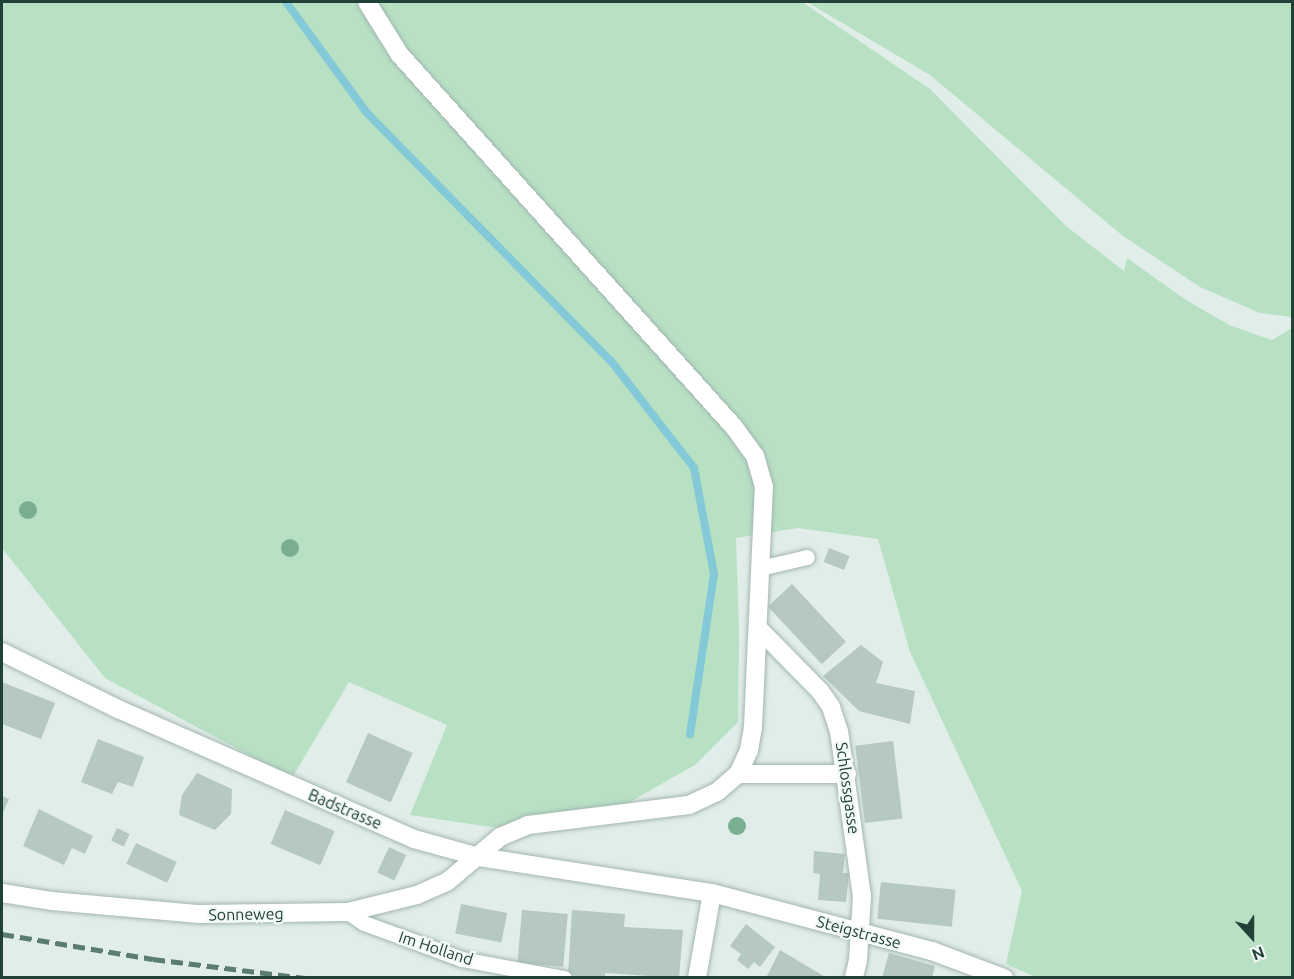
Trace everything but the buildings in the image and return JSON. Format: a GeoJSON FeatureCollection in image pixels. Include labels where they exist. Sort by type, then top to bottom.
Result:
{"type":"FeatureCollection","features":[{"type":"Feature","properties":{"kind":"street"},"geometry":{"type":"LineString","coordinates":[[367,2],[400,55],[733,426],[755,456],[764,487],[753,727],[749,750],[738,774],[847,774]]}},
{"type":"Feature","properties":{"kind":"street","name":"Schlossgasse"},"geometry":{"type":"LineString","coordinates":[[758,627],[820,692],[831,707],[839,731],[847,774],[862,896],[854,978]]}},
{"type":"Feature","properties":{"kind":"street","name":"Badstrasse"},"geometry":{"type":"LineString","coordinates":[[2,652],[128,714],[414,839],[479,857],[712,893]]}},
{"type":"Feature","properties":{"kind":"street","name":"Sonneweg"},"geometry":{"type":"LineString","coordinates":[[2,893],[52,901],[200,914],[348,912],[417,895],[448,881],[500,837],[528,825],[689,805],[717,792],[738,774]]}},
{"type":"Feature","properties":{"kind":"street"},"geometry":{"type":"LineString","coordinates":[[697,978],[712,893]]}},
{"type":"Feature","properties":{"kind":"street","name":"Steigstrasse"},"geometry":{"type":"LineString","coordinates":[[712,893],[932,951],[1004,978]]}},
{"type":"Feature","properties":{"kind":"lane"},"geometry":{"type":"LineString","coordinates":[[760,568],[807,557]]}},
{"type":"Feature","properties":{"kind":"lane","name":"Im Holland"},"geometry":{"type":"LineString","coordinates":[[348,912],[364,923],[462,959],[564,978]]}},
{"type":"Feature","properties":{"kind":"green space"},"geometry":{"type":"Polygon","coordinates":[[[2,2],[802,2],[930,89],[1066,226],[1124,271],[1127,258],[1186,300],[1229,325],[1272,340],[1292,328],[1292,977],[1038,978],[1006,964],[1022,891],[910,652],[878,539],[798,528],[736,538],[739,632],[738,722],[695,765],[621,807],[575,811],[498,828],[410,815],[447,725],[349,682],[292,778],[105,678],[2,548],[2,2]]]}},
{"type":"Feature","properties":{"kind":"green space"},"geometry":{"type":"Polygon","coordinates":[[[807,2],[1292,2],[1292,317],[1260,313],[1200,287],[1123,236],[930,75],[807,2]]]}},
{"type":"Feature","properties":{"kind":"waterway"},"geometry":{"type":"LineString","coordinates":[[286,2],[367,113],[611,361],[694,468],[714,574],[690,734]]}},
{"type":"Feature","properties":{"kind":"railway"},"geometry":{"type":"LineString","coordinates":[[2,934],[153,959],[305,978]]}}]}
